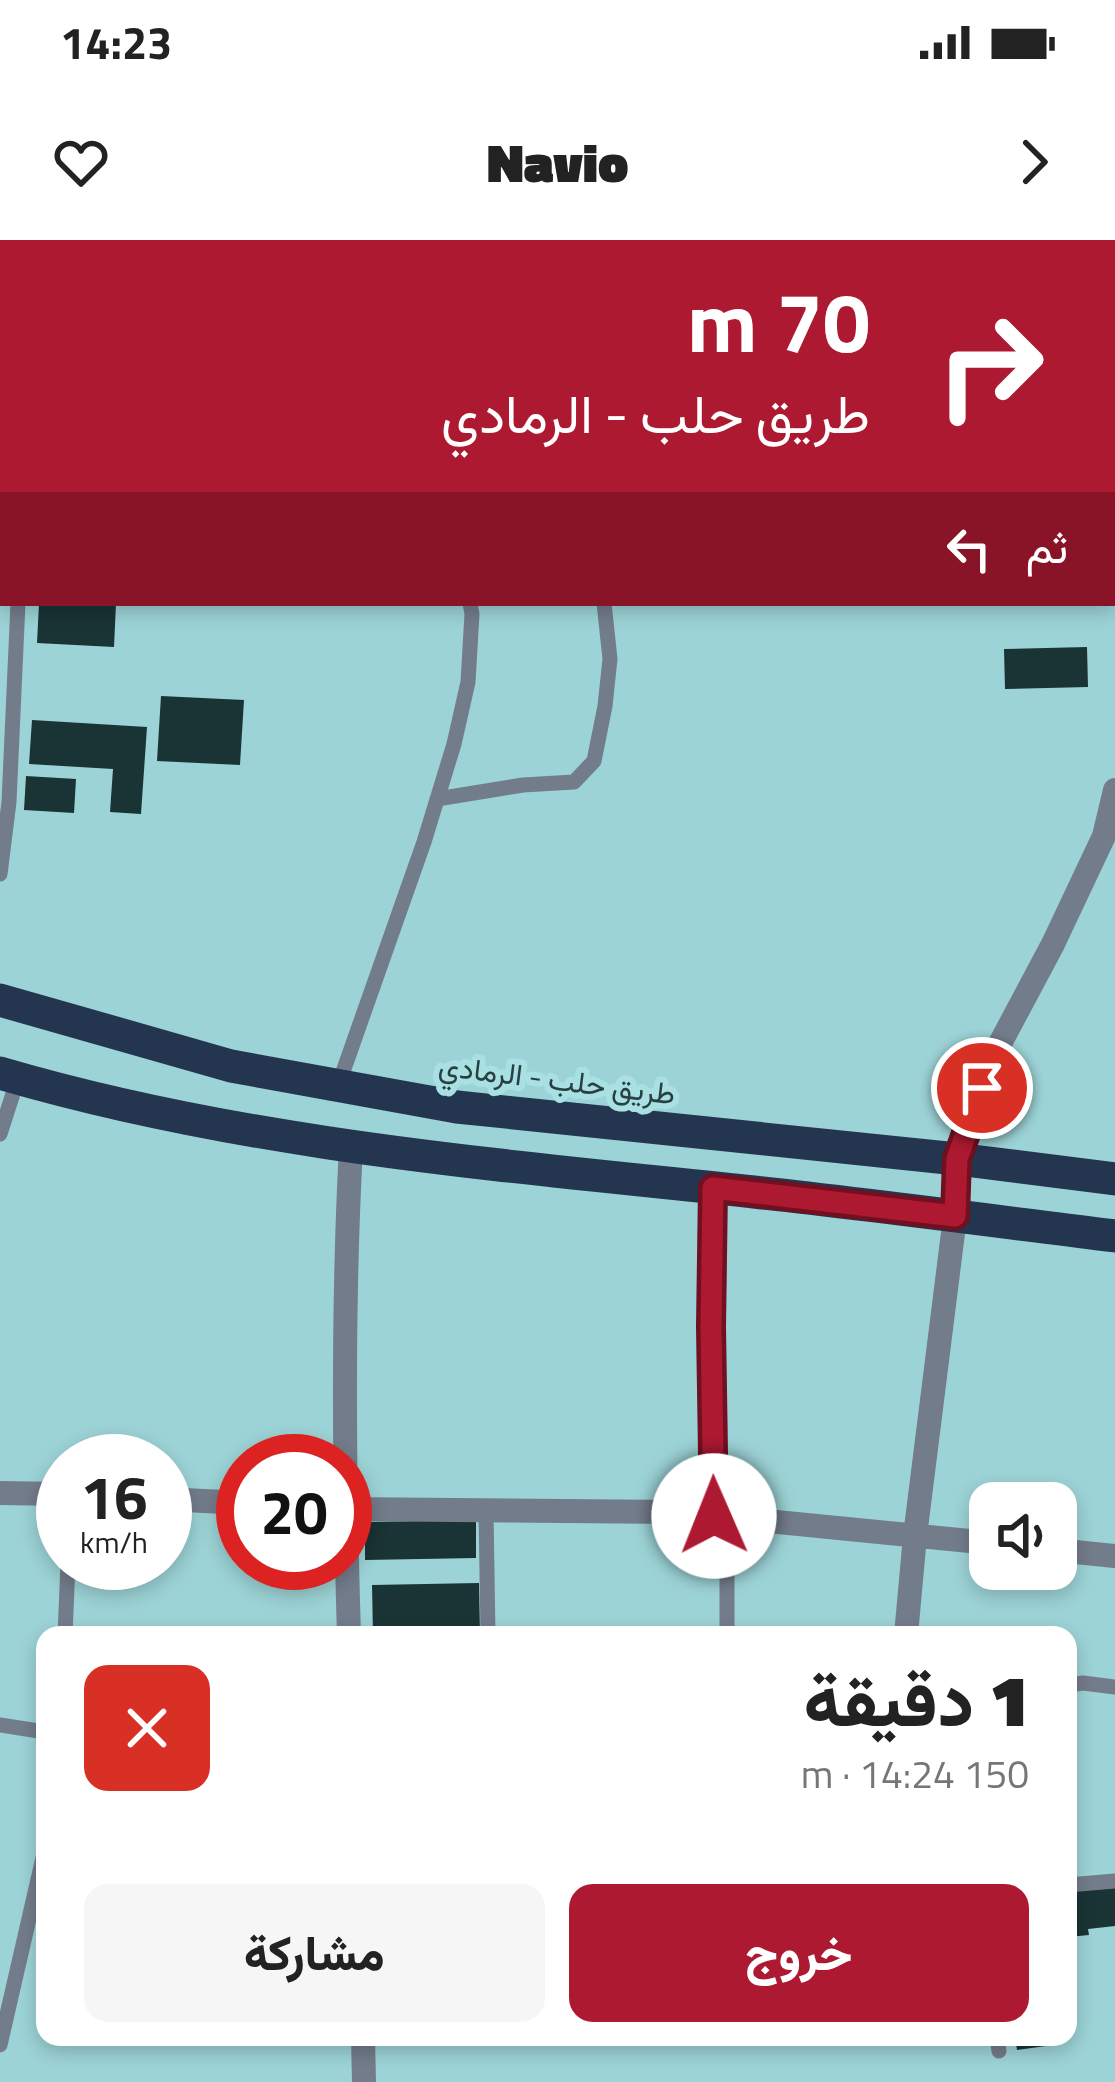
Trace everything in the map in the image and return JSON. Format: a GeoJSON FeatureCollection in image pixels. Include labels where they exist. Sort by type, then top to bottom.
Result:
{"type":"FeatureCollection","features":[{"type":"Feature","properties":{"kind":"highway","name":"طريق حلب - الرمادي"},"geometry":{"type":"LineString","coordinates":[[0,1000],[231,1066],[458,1107],[1115,1180]]}},
{"type":"Feature","properties":{"kind":"highway"},"geometry":{"type":"LineString","coordinates":[[9,1076],[117,1105],[351,1148],[1115,1236]]}},
{"type":"Feature","properties":{"kind":"street"},"geometry":{"type":"LineString","coordinates":[[907,1626],[955,1216],[957,1159],[995,1053],[1104,836],[1115,790]]}},
{"type":"Feature","properties":{"kind":"street"},"geometry":{"type":"LineString","coordinates":[[345,1434],[345,1254],[351,1148]]}},
{"type":"Feature","properties":{"kind":"street"},"geometry":{"type":"LineString","coordinates":[[0,1493],[36,1494]]}},
{"type":"Feature","properties":{"kind":"street"},"geometry":{"type":"LineString","coordinates":[[372,1509],[675,1511],[969,1541]]}},
{"type":"Feature","properties":{"kind":"street"},"geometry":{"type":"LineString","coordinates":[[1077,1552],[1115,1556]]}},
{"type":"Feature","properties":{"kind":"street"},"geometry":{"type":"LineString","coordinates":[[348,1590],[349,1626]]}},
{"type":"Feature","properties":{"kind":"street"},"geometry":{"type":"LineString","coordinates":[[363,2046],[364,2082]]}},
{"type":"Feature","properties":{"kind":"lane"},"geometry":{"type":"LineString","coordinates":[[0,874],[9,802],[18,606]]}},
{"type":"Feature","properties":{"kind":"lane"},"geometry":{"type":"LineString","coordinates":[[338,1086],[454,745],[468,682],[471,606]]}},
{"type":"Feature","properties":{"kind":"lane"},"geometry":{"type":"LineString","coordinates":[[437,800],[523,784],[574,782],[594,761],[610,659],[604,606]]}},
{"type":"Feature","properties":{"kind":"lane"},"geometry":{"type":"LineString","coordinates":[[0,1134],[9,1076]]}},
{"type":"Feature","properties":{"kind":"lane"},"geometry":{"type":"LineString","coordinates":[[713,1188],[711,1327],[726,1626]]}},
{"type":"Feature","properties":{"kind":"lane"},"geometry":{"type":"LineString","coordinates":[[486,1510],[488,1626]]}},
{"type":"Feature","properties":{"kind":"lane"},"geometry":{"type":"LineString","coordinates":[[65,1626],[67,1590]]}},
{"type":"Feature","properties":{"kind":"lane"},"geometry":{"type":"LineString","coordinates":[[1077,1684],[1115,1687]]}},
{"type":"Feature","properties":{"kind":"lane"},"geometry":{"type":"LineString","coordinates":[[0,1725],[36,1731]]}},
{"type":"Feature","properties":{"kind":"lane"},"geometry":{"type":"LineString","coordinates":[[1077,1884],[1115,1881]]}},
{"type":"Feature","properties":{"kind":"lane"},"geometry":{"type":"LineString","coordinates":[[0,2045],[36,1888]]}},
{"type":"Feature","properties":{"kind":"building"},"geometry":{"type":"Polygon","coordinates":[[[39,606],[116,606],[114,647],[37,643],[39,606]]]}},
{"type":"Feature","properties":{"kind":"building"},"geometry":{"type":"Polygon","coordinates":[[[1087,647],[1088,687],[1005,689],[1004,649],[1087,647]]]}},
{"type":"Feature","properties":{"kind":"building"},"geometry":{"type":"Polygon","coordinates":[[[161,696],[244,700],[240,765],[157,761],[161,696]]]}},
{"type":"Feature","properties":{"kind":"building"},"geometry":{"type":"Polygon","coordinates":[[[32,720],[147,727],[141,814],[110,812],[113,769],[29,764],[32,720]]]}},
{"type":"Feature","properties":{"kind":"building"},"geometry":{"type":"Polygon","coordinates":[[[26,776],[76,779],[74,813],[24,810],[26,776]]]}},
{"type":"Feature","properties":{"kind":"building"},"geometry":{"type":"Polygon","coordinates":[[[476,1520],[476,1558],[372,1560],[372,1522],[476,1520]]]}},
{"type":"Feature","properties":{"kind":"building"},"geometry":{"type":"Polygon","coordinates":[[[479,1583],[480,1626],[373,1626],[372,1585],[479,1583]]]}},
{"type":"Feature","properties":{"kind":"building"},"geometry":{"type":"Polygon","coordinates":[[[1115,1886],[1115,1926],[1088,1929],[1089,1935],[1077,1936],[1077,1891],[1115,1886]]]}},
{"type":"Feature","properties":{"kind":"route"},"geometry":{"type":"LineString","coordinates":[[714,1516],[713,1188],[955,1216],[957,1159],[982,1088]]}}]}
